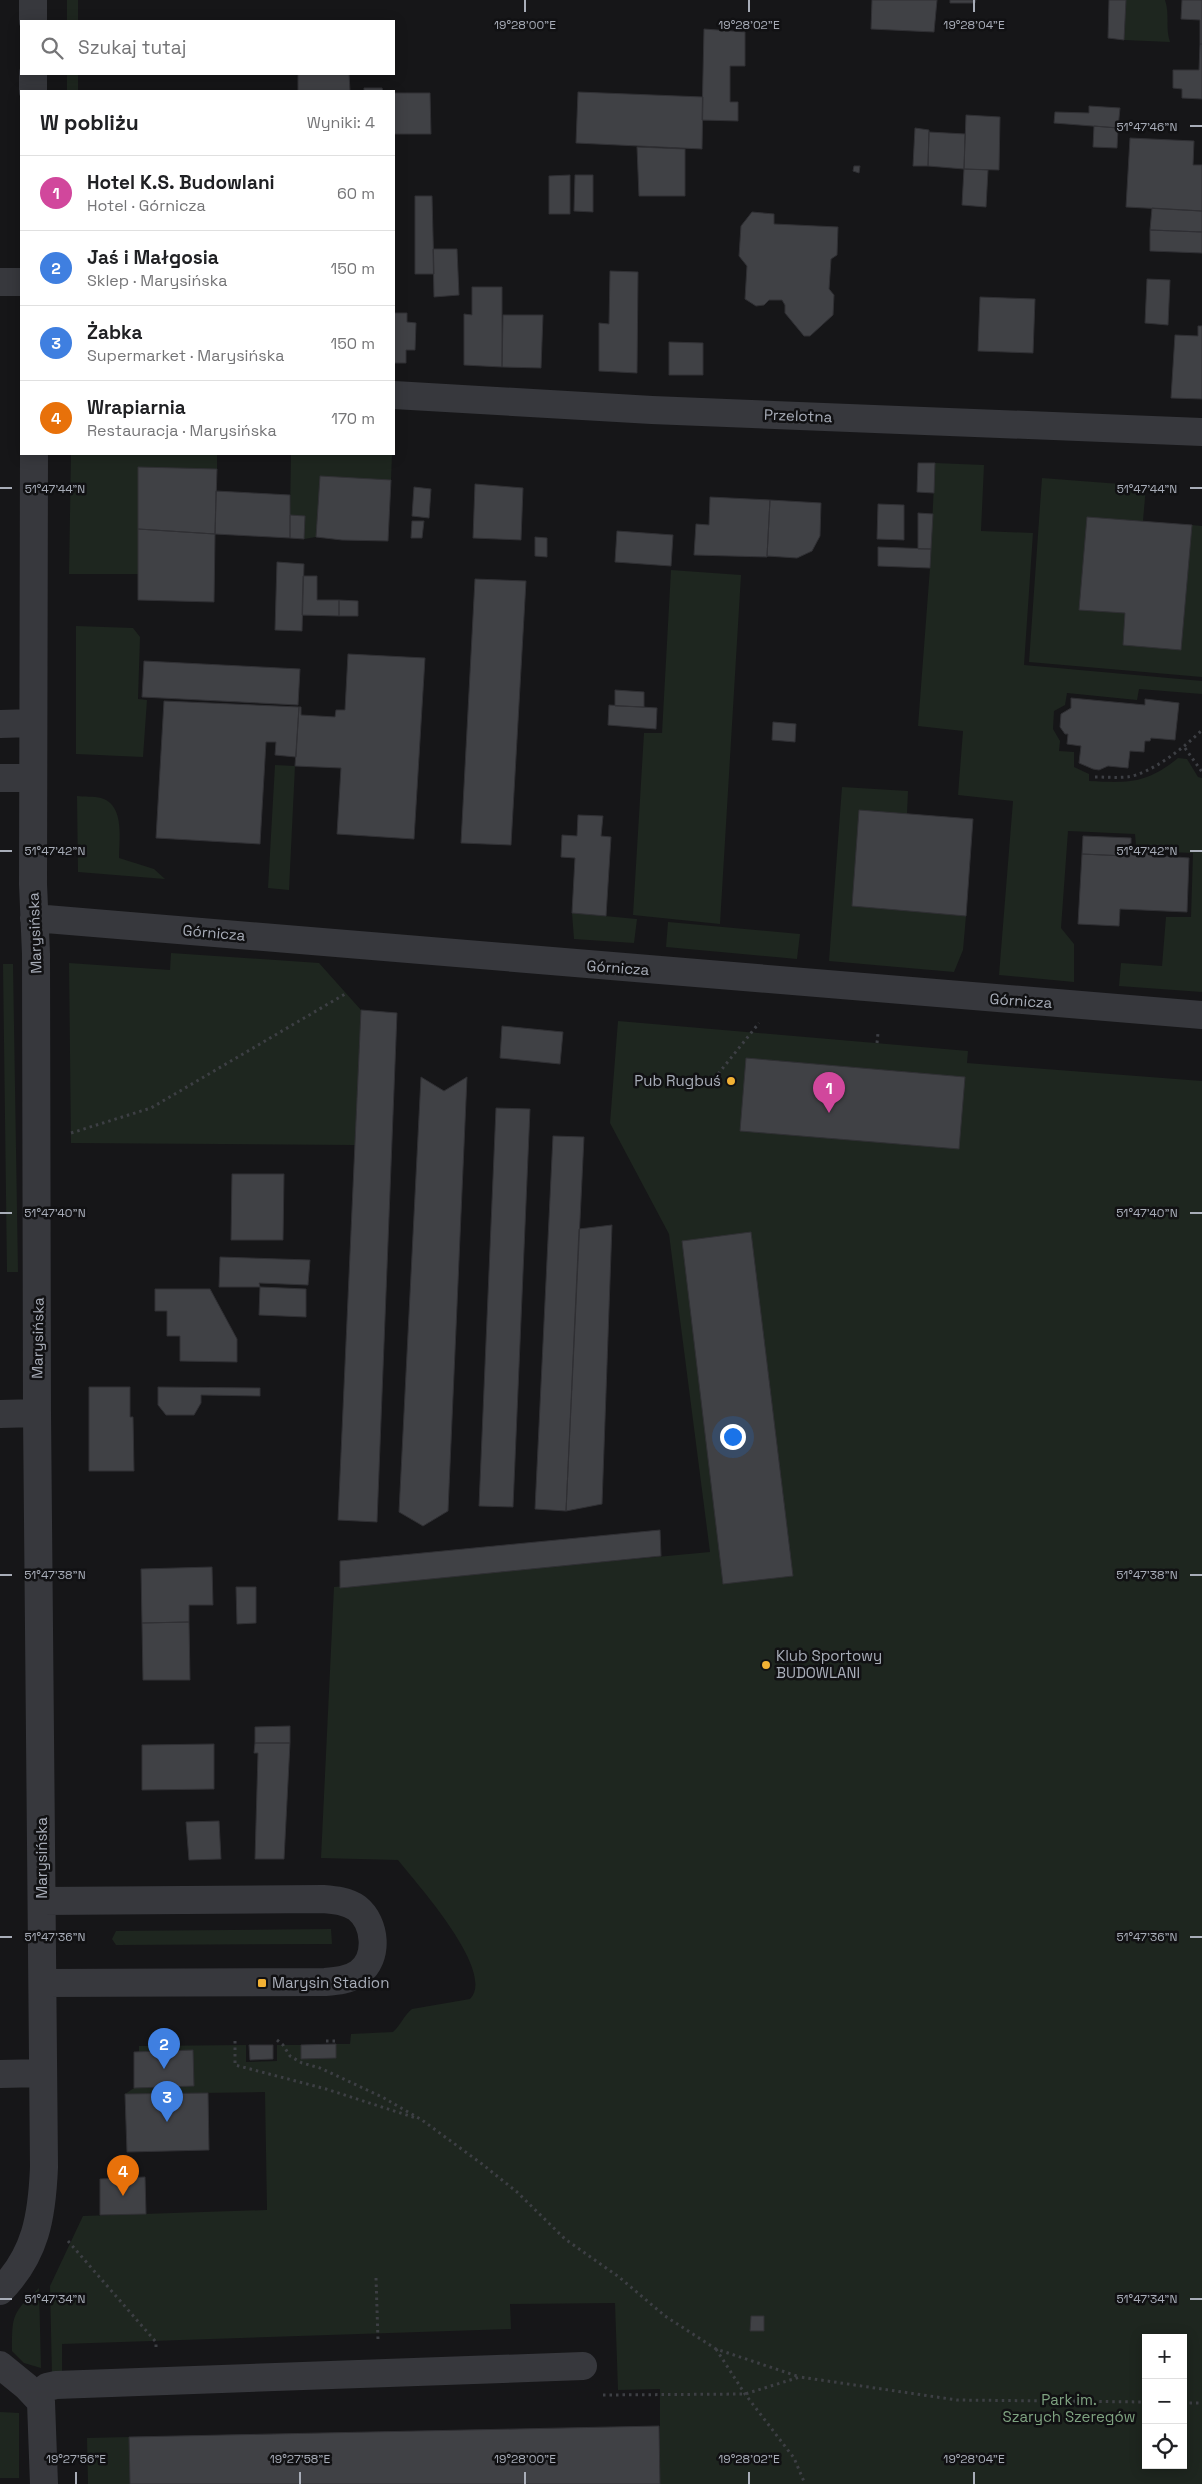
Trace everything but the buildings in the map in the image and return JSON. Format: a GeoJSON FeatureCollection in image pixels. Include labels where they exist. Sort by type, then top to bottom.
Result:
{"type":"FeatureCollection","features":[{"type":"Feature","properties":{"kind":"street"},"geometry":{"type":"LineString","coordinates":[[32,20],[33,0]]}},
{"type":"Feature","properties":{"kind":"street"},"geometry":{"type":"LineString","coordinates":[[33,75],[33,90]]}},
{"type":"Feature","properties":{"kind":"street"},"geometry":{"type":"LineString","coordinates":[[0,282],[20,282]]}},
{"type":"Feature","properties":{"kind":"street","name":"Przelotna"},"geometry":{"type":"LineString","coordinates":[[395,395],[652,410],[1202,432]]}},
{"type":"Feature","properties":{"kind":"street","name":"Marysińska"},"geometry":{"type":"LineString","coordinates":[[0,2291],[11,2280],[27,2255],[37,2232],[43,2203],[43,1983],[33,778],[34,455]]}},
{"type":"Feature","properties":{"kind":"street"},"geometry":{"type":"LineString","coordinates":[[0,724],[33,724]]}},
{"type":"Feature","properties":{"kind":"street"},"geometry":{"type":"LineString","coordinates":[[0,778],[33,778]]}},
{"type":"Feature","properties":{"kind":"street","name":"Górnicza"},"geometry":{"type":"LineString","coordinates":[[34,918],[1202,1015]]}},
{"type":"Feature","properties":{"kind":"street"},"geometry":{"type":"LineString","coordinates":[[0,1414],[37,1413]]}},
{"type":"Feature","properties":{"kind":"street"},"geometry":{"type":"LineString","coordinates":[[42,1901],[324,1898],[342,1900],[357,1908],[368,1921],[373,1935],[373,1949],[369,1961],[359,1973],[344,1980],[326,1982],[43,1983]]}},
{"type":"Feature","properties":{"kind":"street"},"geometry":{"type":"LineString","coordinates":[[0,2074],[43,2073]]}},
{"type":"Feature","properties":{"kind":"street"},"geometry":{"type":"LineString","coordinates":[[0,2365],[37,2396],[43,2411],[44,2484]]}},
{"type":"Feature","properties":{"kind":"street"},"geometry":{"type":"LineString","coordinates":[[37,2396],[47,2387],[56,2385],[583,2366]]}},
{"type":"Feature","properties":{"kind":"path"},"geometry":{"type":"LineString","coordinates":[[1095,777],[1128,777],[1158,764],[1185,748],[1202,730]]}},
{"type":"Feature","properties":{"kind":"path"},"geometry":{"type":"LineString","coordinates":[[1185,748],[1202,772]]}},
{"type":"Feature","properties":{"kind":"path"},"geometry":{"type":"LineString","coordinates":[[37,1143],[151,1108],[345,994]]}},
{"type":"Feature","properties":{"kind":"path"},"geometry":{"type":"LineString","coordinates":[[710,1084],[759,1023]]}},
{"type":"Feature","properties":{"kind":"path"},"geometry":{"type":"LineString","coordinates":[[877,1044],[878,1033]]}},
{"type":"Feature","properties":{"kind":"path"},"geometry":{"type":"LineString","coordinates":[[277,2040],[283,2044],[290,2056],[302,2063],[320,2068],[382,2097],[422,2120],[517,2192],[565,2239],[619,2276],[665,2316],[716,2349],[800,2377],[957,2400],[1142,2402]]}},
{"type":"Feature","properties":{"kind":"path"},"geometry":{"type":"LineString","coordinates":[[234,2041],[235,2065],[326,2090],[422,2120]]}},
{"type":"Feature","properties":{"kind":"path"},"geometry":{"type":"LineString","coordinates":[[326,2041],[336,2041]]}},
{"type":"Feature","properties":{"kind":"path"},"geometry":{"type":"LineString","coordinates":[[66,2239],[156,2342],[158,2382]]}},
{"type":"Feature","properties":{"kind":"path"},"geometry":{"type":"LineString","coordinates":[[376,2278],[380,2372]]}},
{"type":"Feature","properties":{"kind":"path"},"geometry":{"type":"LineString","coordinates":[[716,2349],[745,2394],[794,2458],[805,2484]]}},
{"type":"Feature","properties":{"kind":"path"},"geometry":{"type":"LineString","coordinates":[[612,2394],[745,2394],[800,2377]]}},
{"type":"Feature","properties":{"kind":"path"},"geometry":{"type":"LineString","coordinates":[[1187,2403],[1202,2403]]}},
{"type":"Feature","properties":{"kind":"green space"},"geometry":{"type":"Polygon","coordinates":[[[67,0],[78,0],[78,20],[67,20],[67,0]]]}},
{"type":"Feature","properties":{"kind":"green space"},"geometry":{"type":"Polygon","coordinates":[[[1126,0],[1165,0],[1170,42],[1124,40],[1126,0]]]}},
{"type":"Feature","properties":{"kind":"green space"},"geometry":{"type":"Polygon","coordinates":[[[67,75],[78,75],[78,90],[67,90],[67,75]]]}},
{"type":"Feature","properties":{"kind":"green space"},"geometry":{"type":"Polygon","coordinates":[[[71,455],[217,455],[217,469],[138,467],[138,574],[69,574],[71,455]]]}},
{"type":"Feature","properties":{"kind":"green space"},"geometry":{"type":"Polygon","coordinates":[[[291,455],[392,455],[391,480],[320,477],[316,537],[304,539],[305,516],[290,515],[291,455]]]}},
{"type":"Feature","properties":{"kind":"green space"},"geometry":{"type":"Polygon","coordinates":[[[935,463],[984,465],[981,531],[1033,533],[1024,665],[1202,681],[1202,694],[1139,689],[1137,700],[1067,693],[1065,705],[1054,711],[1053,729],[1060,741],[1059,751],[1074,752],[1074,767],[1089,774],[1089,781],[1115,782],[1136,780],[1156,773],[1178,758],[1187,759],[1198,777],[1202,778],[1202,992],[1119,986],[1121,963],[1162,966],[1166,917],[1191,917],[1193,853],[1169,852],[1169,845],[1136,845],[1135,834],[1068,831],[1061,928],[1074,944],[1074,982],[999,975],[1013,801],[958,795],[963,731],[918,726],[930,568],[935,463]]]}},
{"type":"Feature","properties":{"kind":"green space"},"geometry":{"type":"Polygon","coordinates":[[[1042,478],[1146,486],[1143,521],[1087,518],[1079,610],[1125,613],[1123,644],[1181,650],[1192,525],[1202,526],[1202,677],[1029,662],[1042,478]]]}},
{"type":"Feature","properties":{"kind":"green space"},"geometry":{"type":"Polygon","coordinates":[[[671,570],[741,575],[720,924],[633,915],[644,733],[662,733],[671,570]]]}},
{"type":"Feature","properties":{"kind":"green space"},"geometry":{"type":"Polygon","coordinates":[[[76,626],[133,628],[140,637],[138,699],[147,700],[143,757],[76,754],[76,626]]]}},
{"type":"Feature","properties":{"kind":"green space"},"geometry":{"type":"Polygon","coordinates":[[[275,765],[295,766],[289,890],[268,888],[275,765]]]}},
{"type":"Feature","properties":{"kind":"green space"},"geometry":{"type":"Polygon","coordinates":[[[842,787],[908,791],[907,814],[859,810],[852,906],[966,916],[963,950],[954,972],[829,961],[842,787]]]}},
{"type":"Feature","properties":{"kind":"green space"},"geometry":{"type":"Polygon","coordinates":[[[77,796],[98,797],[109,802],[114,808],[119,824],[119,858],[154,869],[165,879],[78,872],[77,796]]]}},
{"type":"Feature","properties":{"kind":"green space"},"geometry":{"type":"Polygon","coordinates":[[[572,913],[637,919],[634,943],[574,939],[572,913]]]}},
{"type":"Feature","properties":{"kind":"green space"},"geometry":{"type":"Polygon","coordinates":[[[668,922],[800,934],[797,959],[666,947],[668,922]]]}},
{"type":"Feature","properties":{"kind":"green space"},"geometry":{"type":"Polygon","coordinates":[[[171,953],[319,963],[361,1010],[355,1145],[71,1143],[69,963],[170,970],[171,953]]]}},
{"type":"Feature","properties":{"kind":"green space"},"geometry":{"type":"Polygon","coordinates":[[[3,964],[13,964],[18,1272],[7,1272],[3,964]]]}},
{"type":"Feature","properties":{"kind":"green space","name":"Klub Sportowy BUDOWLANI"},"geometry":{"type":"Polygon","coordinates":[[[618,1021],[968,1051],[967,1063],[1202,1081],[1202,2484],[660,2484],[660,2389],[618,2390],[615,2303],[510,2304],[511,2329],[62,2344],[62,2371],[52,2376],[50,2286],[83,2216],[267,2210],[265,2092],[125,2094],[134,2088],[194,2086],[193,2050],[139,2052],[139,2046],[246,2045],[246,2062],[277,2061],[277,2045],[301,2045],[301,2059],[336,2058],[336,2044],[350,2044],[351,2034],[393,2032],[412,2009],[470,1999],[475,1986],[473,1969],[464,1949],[436,1907],[398,1860],[321,1858],[334,1587],[710,1552],[669,1234],[610,1123],[618,1021]]]}},
{"type":"Feature","properties":{"kind":"green space"},"geometry":{"type":"Polygon","coordinates":[[[331,1929],[332,1944],[116,1945],[112,1939],[116,1931],[331,1929]]]}},
{"type":"Feature","properties":{"kind":"green space"},"geometry":{"type":"Polygon","coordinates":[[[39,2288],[41,2368],[24,2363],[12,2351],[12,2329],[15,2315],[23,2303],[39,2288]]]}},
{"type":"Feature","properties":{"kind":"green space"},"geometry":{"type":"Polygon","coordinates":[[[0,2412],[19,2413],[19,2478],[0,2478],[0,2412]]]}},
{"type":"Feature","properties":{"kind":"green space"},"geometry":{"type":"Polygon","coordinates":[[[129,2437],[130,2484],[88,2484],[87,2438],[129,2437]]]}},
{"type":"Feature","properties":{"kind":"place","name":"Pub Rugbuś"},"geometry":{"type":"Point","coordinates":[731,1081]}},
{"type":"Feature","properties":{"kind":"place","name":"Hotel K.S. Budowlani"},"geometry":{"type":"Point","coordinates":[829,1113]}},
{"type":"Feature","properties":{"kind":"place","name":"Klub Sportowy BUDOWLANI"},"geometry":{"type":"Point","coordinates":[766,1665]}},
{"type":"Feature","properties":{"kind":"place","name":"Marysin Stadion"},"geometry":{"type":"Point","coordinates":[262,1983]}},
{"type":"Feature","properties":{"kind":"place","name":"Jaś i Małgosia"},"geometry":{"type":"Point","coordinates":[164,2069]}},
{"type":"Feature","properties":{"kind":"place","name":"Żabka"},"geometry":{"type":"Point","coordinates":[167,2122]}},
{"type":"Feature","properties":{"kind":"place","name":"Wrapiarnia"},"geometry":{"type":"Point","coordinates":[123,2196]}},
{"type":"Feature","properties":{"kind":"park label","name":"Park im. Szarych Szeregów"},"geometry":{"type":"Point","coordinates":[1069,2408]}}]}
